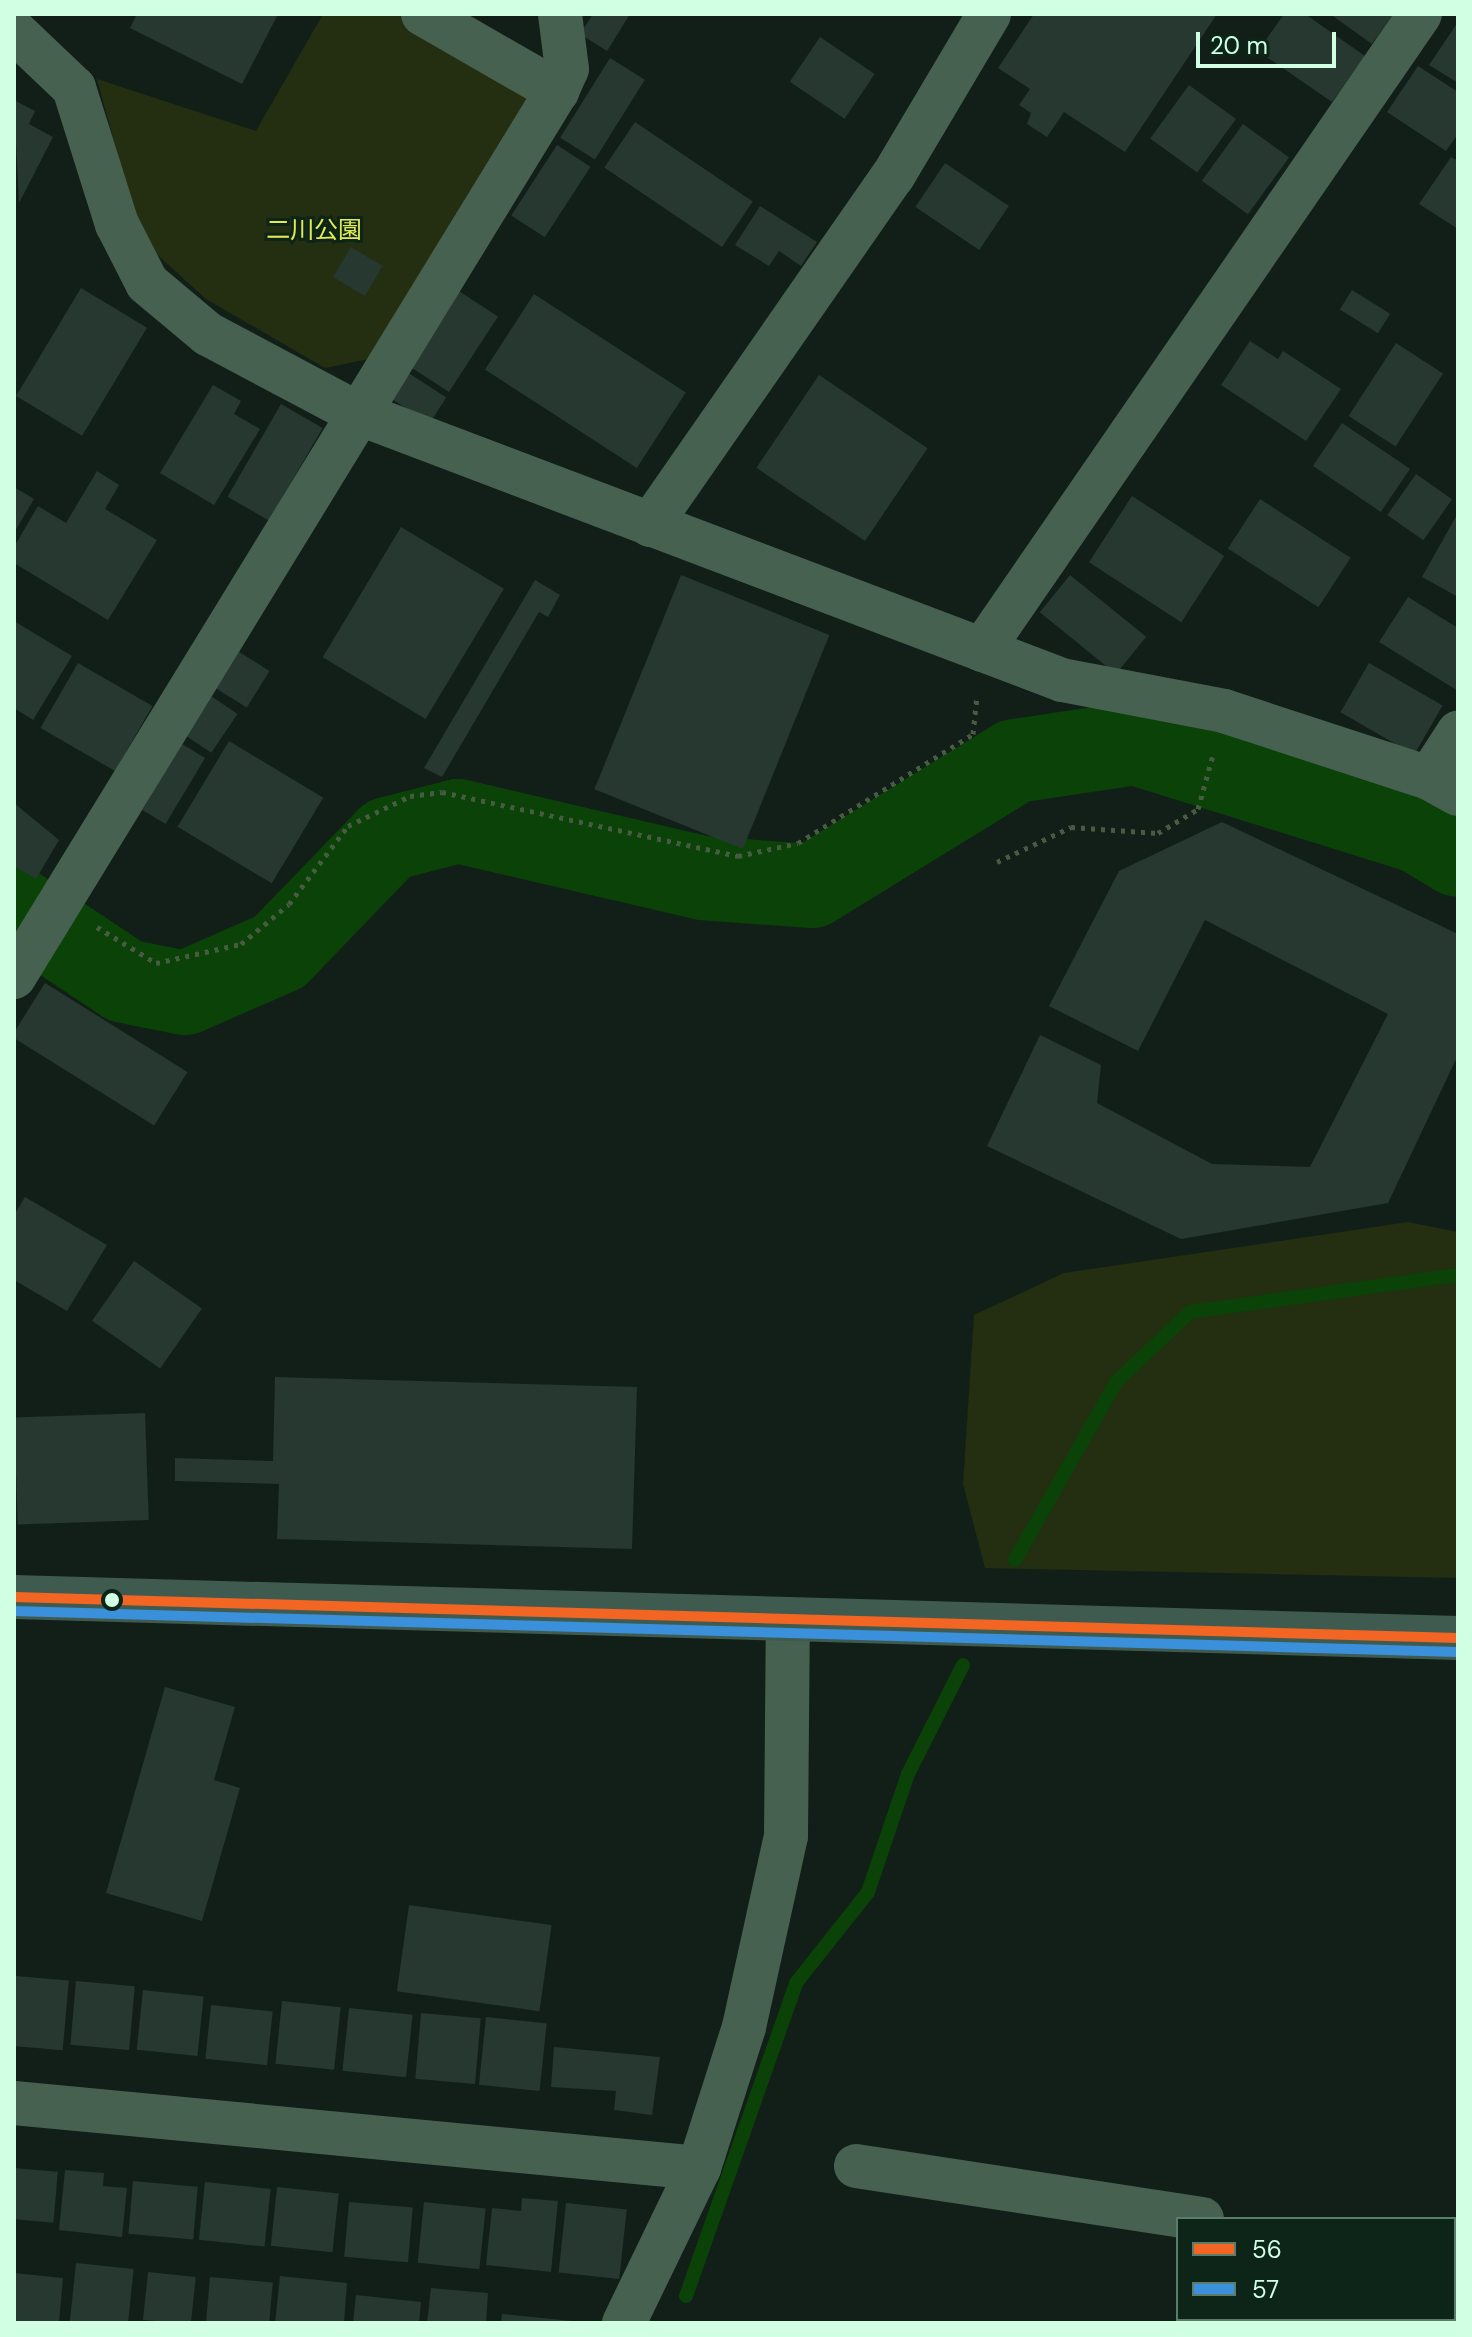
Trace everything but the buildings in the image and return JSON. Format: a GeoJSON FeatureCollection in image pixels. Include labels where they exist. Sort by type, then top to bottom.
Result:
{"type":"FeatureCollection","features":[{"type":"Feature","properties":{"kind":"main road"},"geometry":{"type":"LineString","coordinates":[[14,1597],[1458,1638]]}},
{"type":"Feature","properties":{"kind":"street"},"geometry":{"type":"LineString","coordinates":[[423,14],[557,91]]}},
{"type":"Feature","properties":{"kind":"street"},"geometry":{"type":"LineString","coordinates":[[25,960],[355,412],[557,91],[567,69],[560,14]]}},
{"type":"Feature","properties":{"kind":"street"},"geometry":{"type":"LineString","coordinates":[[650,525],[893,176],[989,14]]}},
{"type":"Feature","properties":{"kind":"street"},"geometry":{"type":"LineString","coordinates":[[982,650],[1420,14]]}},
{"type":"Feature","properties":{"kind":"street"},"geometry":{"type":"LineString","coordinates":[[14,31],[74,88],[117,224],[147,283],[208,334],[355,412],[1062,680],[1224,711],[1444,786],[1458,733]]}},
{"type":"Feature","properties":{"kind":"street"},"geometry":{"type":"LineString","coordinates":[[624,2323],[699,2168],[744,2027],[786,1836],[788,1619]]}},
{"type":"Feature","properties":{"kind":"street"},"geometry":{"type":"LineString","coordinates":[[14,2103],[699,2168]]}},
{"type":"Feature","properties":{"kind":"street"},"geometry":{"type":"LineString","coordinates":[[856,2166],[1189,2217]]}},
{"type":"Feature","properties":{"kind":"path"},"geometry":{"type":"LineString","coordinates":[[60,905],[156,963],[241,944],[289,904],[348,826],[410,796],[442,792],[738,856],[798,843],[973,734],[982,650]]}},
{"type":"Feature","properties":{"kind":"path"},"geometry":{"type":"LineString","coordinates":[[997,862],[1071,827],[1158,833],[1198,809],[1224,711]]}},
{"type":"Feature","properties":{"kind":"green space","name":"二川公園"},"geometry":{"type":"Polygon","coordinates":[[[323,14],[411,14],[536,87],[369,359],[325,368],[206,299],[141,240],[97,79],[256,131],[323,14]]]}},
{"type":"Feature","properties":{"kind":"green space"},"geometry":{"type":"Polygon","coordinates":[[[1408,1222],[1458,1232],[1458,1578],[985,1568],[963,1484],[974,1315],[1064,1273],[1408,1222]]]}},
{"type":"Feature","properties":{"kind":"waterway"},"geometry":{"type":"LineString","coordinates":[[14,907],[125,981],[185,993],[279,952],[388,839],[458,821],[702,878],[812,886],[1015,761],[1135,743],[1420,832],[1458,855]]}},
{"type":"Feature","properties":{"kind":"waterway"},"geometry":{"type":"LineString","coordinates":[[1015,1560],[1116,1382],[1190,1312],[1458,1275]]}},
{"type":"Feature","properties":{"kind":"waterway"},"geometry":{"type":"LineString","coordinates":[[686,2296],[796,1983],[868,1892],[908,1774],[963,1665]]}},
{"type":"Feature","properties":{"kind":"transit line","name":"56"},"geometry":{"type":"LineString","coordinates":[[14,1597],[1458,1638]]}},
{"type":"Feature","properties":{"kind":"transit line","name":"57"},"geometry":{"type":"LineString","coordinates":[[14,1611],[1458,1652]]}}]}
